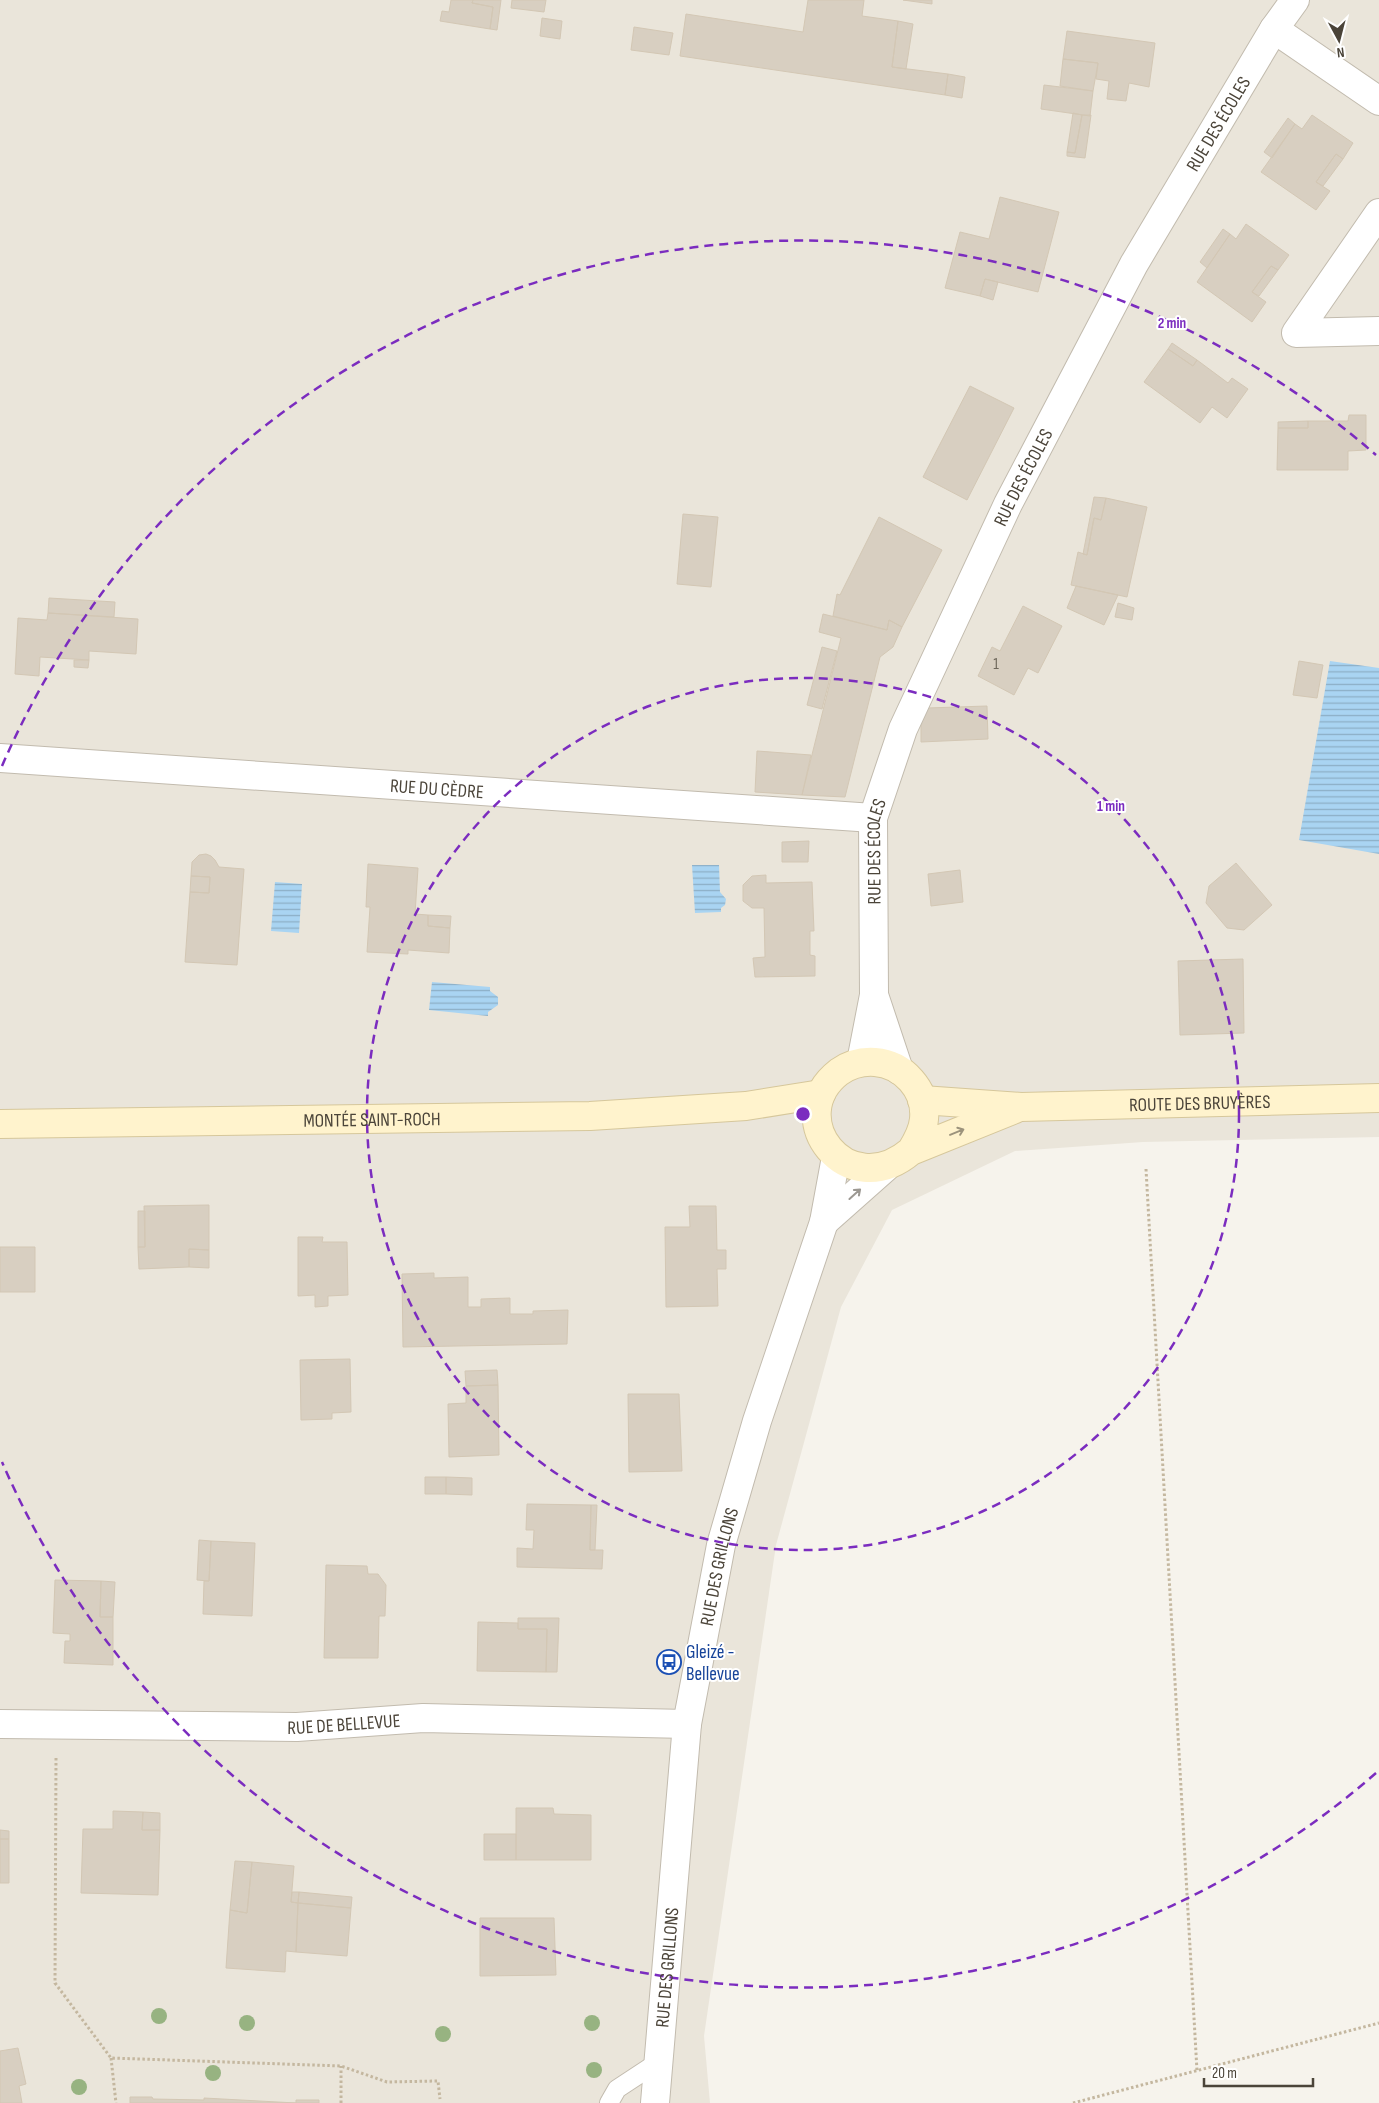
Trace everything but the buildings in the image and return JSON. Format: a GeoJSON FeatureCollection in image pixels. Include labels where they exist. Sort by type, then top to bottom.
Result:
{"type":"FeatureCollection","features":[{"type":"Feature","properties":{"kind":"main road"},"geometry":{"type":"LineString","coordinates":[[861,1062],[887,1064],[899,1070],[913,1083],[922,1100],[924,1118],[921,1136],[911,1151],[900,1161],[886,1167],[868,1169],[851,1165],[836,1157],[821,1136],[817,1123],[817,1108],[821,1094],[831,1079],[845,1068],[861,1062]]}},
{"type":"Feature","properties":{"kind":"main road"},"geometry":{"type":"LineString","coordinates":[[746,1106],[821,1094]]}},
{"type":"Feature","properties":{"kind":"main road","name":"ROUTE DES BRUYÈRES"},"geometry":{"type":"LineString","coordinates":[[922,1100],[1020,1107],[1379,1098]]}},
{"type":"Feature","properties":{"kind":"main road"},"geometry":{"type":"LineString","coordinates":[[746,1106],[817,1123]]}},
{"type":"Feature","properties":{"kind":"main road","name":"MONTÉE SAINT-ROCH"},"geometry":{"type":"LineString","coordinates":[[0,1124],[590,1116],[746,1106]]}},
{"type":"Feature","properties":{"kind":"main road"},"geometry":{"type":"LineString","coordinates":[[911,1151],[1020,1107]]}},
{"type":"Feature","properties":{"kind":"street","name":"RUE DES ÉCOLES"},"geometry":{"type":"LineString","coordinates":[[861,1062],[874,995],[873,818],[903,729],[1008,504],[1134,264],[1274,30],[1295,0]]}},
{"type":"Feature","properties":{"kind":"street"},"geometry":{"type":"LineString","coordinates":[[1274,30],[1379,101]]}},
{"type":"Feature","properties":{"kind":"street"},"geometry":{"type":"LineString","coordinates":[[1379,213],[1296,333],[1379,331]]}},
{"type":"Feature","properties":{"kind":"street","name":"RUE DU CÈDRE"},"geometry":{"type":"LineString","coordinates":[[0,758],[873,818]]}},
{"type":"Feature","properties":{"kind":"street","name":"RUE DES ÉCOLES"},"geometry":{"type":"LineString","coordinates":[[874,995],[899,1070]]}},
{"type":"Feature","properties":{"kind":"street","name":"RUE DES GRILLONS"},"geometry":{"type":"LineString","coordinates":[[655,2103],[687,1724],[721,1545],[757,1420],[824,1222],[836,1157]]}},
{"type":"Feature","properties":{"kind":"street"},"geometry":{"type":"LineString","coordinates":[[824,1222],[886,1167]]}},
{"type":"Feature","properties":{"kind":"street","name":"RUE DE BELLEVUE"},"geometry":{"type":"LineString","coordinates":[[0,1724],[297,1727],[423,1718],[687,1724]]}},
{"type":"Feature","properties":{"kind":"lane"},"geometry":{"type":"LineString","coordinates":[[609,2103],[617,2089],[658,2062]]}},
{"type":"Feature","properties":{"kind":"path"},"geometry":{"type":"LineString","coordinates":[[1146,1170],[1197,2071]]}},
{"type":"Feature","properties":{"kind":"path"},"geometry":{"type":"LineString","coordinates":[[56,1725],[55,1983],[112,2058],[116,2103]]}},
{"type":"Feature","properties":{"kind":"path"},"geometry":{"type":"LineString","coordinates":[[1072,2103],[1379,2023]]}},
{"type":"Feature","properties":{"kind":"path"},"geometry":{"type":"LineString","coordinates":[[112,2058],[341,2066],[387,2082],[438,2082],[440,2100]]}},
{"type":"Feature","properties":{"kind":"path"},"geometry":{"type":"LineString","coordinates":[[341,2066],[341,2103]]}},
{"type":"Feature","properties":{"kind":"shaded area"},"geometry":{"type":"Polygon","coordinates":[[[0,0],[1379,0],[1379,1137],[1143,1142],[1015,1151],[892,1210],[841,1307],[776,1545],[704,2036],[710,2103],[0,2103],[0,0]]]}},
{"type":"Feature","properties":{"kind":"water"},"geometry":{"type":"Polygon","coordinates":[[[1330,661],[1379,668],[1379,854],[1299,840],[1330,661]]]}},
{"type":"Feature","properties":{"kind":"water"},"geometry":{"type":"Polygon","coordinates":[[[692,865],[719,865],[720,892],[726,899],[721,912],[695,913],[692,865]]]}},
{"type":"Feature","properties":{"kind":"water"},"geometry":{"type":"Polygon","coordinates":[[[275,882],[302,884],[299,933],[271,931],[275,882]]]}},
{"type":"Feature","properties":{"kind":"water"},"geometry":{"type":"Polygon","coordinates":[[[432,982],[490,987],[490,991],[498,997],[498,1005],[488,1012],[488,1016],[429,1010],[432,982]]]}},
{"type":"Feature","properties":{"kind":"place","name":"Gleizé - Bellevue"},"geometry":{"type":"Point","coordinates":[669,1662]}}]}
